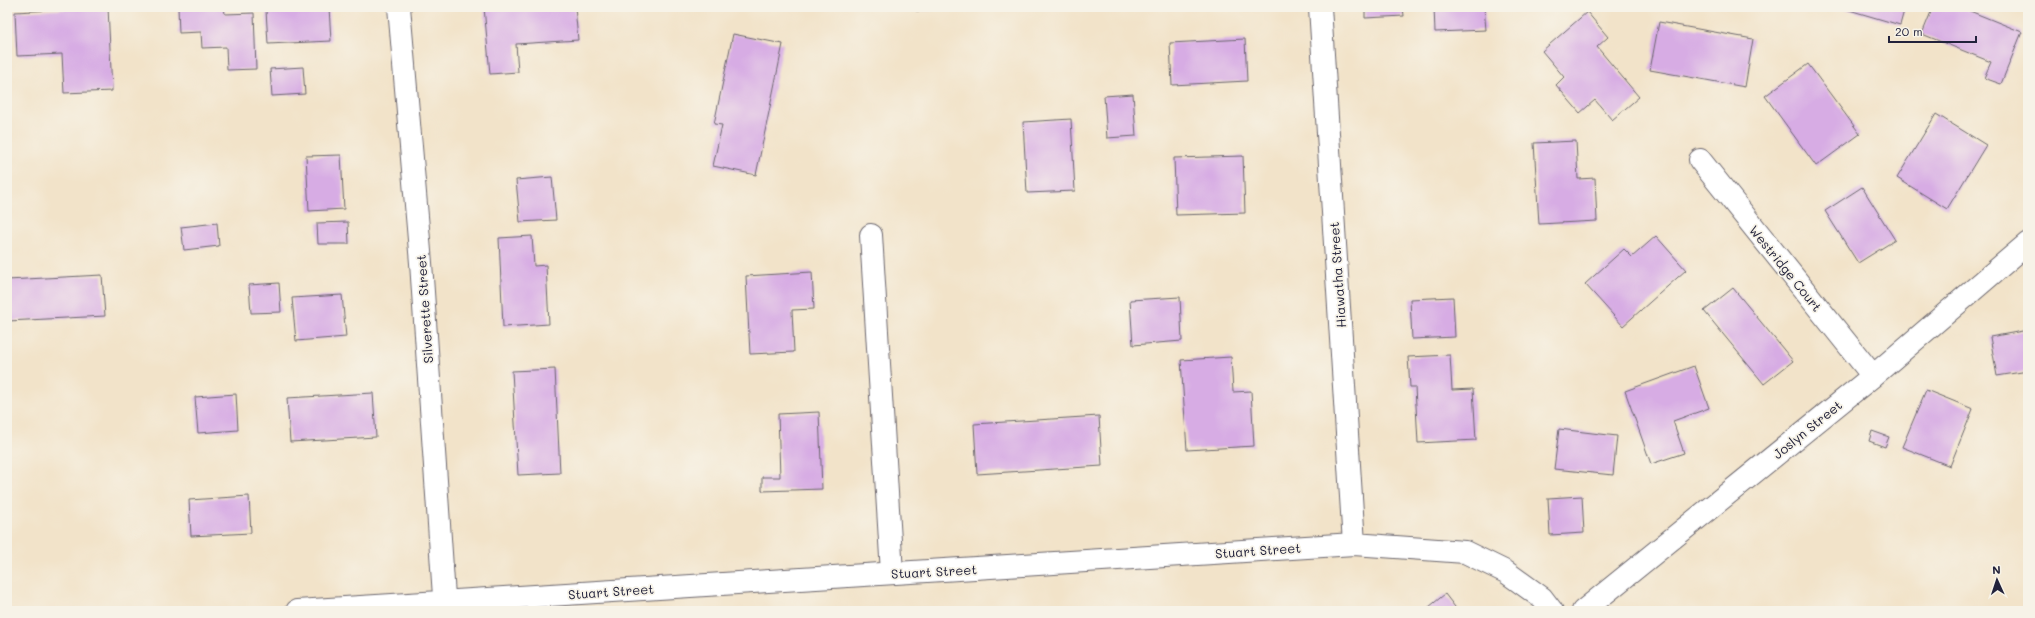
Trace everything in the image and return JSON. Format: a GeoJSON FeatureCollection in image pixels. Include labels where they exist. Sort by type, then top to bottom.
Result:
{"type":"FeatureCollection","features":[{"type":"Feature","properties":{"kind":"street","name":"Silverette Street"},"geometry":{"type":"LineString","coordinates":[[399,7],[422,263],[445,606]]}},
{"type":"Feature","properties":{"kind":"street","name":"Hiawatha Street"},"geometry":{"type":"LineString","coordinates":[[1320,7],[1354,544]]}},
{"type":"Feature","properties":{"kind":"street","name":"Westridge Court"},"geometry":{"type":"LineString","coordinates":[[1700,160],[1873,376]]}},
{"type":"Feature","properties":{"kind":"street"},"geometry":{"type":"LineString","coordinates":[[871,235],[892,573]]}},
{"type":"Feature","properties":{"kind":"street","name":"Joslyn Street"},"geometry":{"type":"LineString","coordinates":[[1583,611],[1873,376],[2028,243]]}},
{"type":"Feature","properties":{"kind":"street","name":"Stuart Street"},"geometry":{"type":"LineString","coordinates":[[297,611],[445,606],[892,573],[1354,544],[1465,552],[1506,572],[1542,598],[1552,611]]}},
{"type":"Feature","properties":{"kind":"building"},"geometry":{"type":"Polygon","coordinates":[[[108,7],[112,91],[64,93],[62,54],[17,56],[15,12],[108,7]]]}},
{"type":"Feature","properties":{"kind":"building"},"geometry":{"type":"Polygon","coordinates":[[[178,7],[224,7],[225,14],[254,13],[256,69],[227,70],[226,47],[202,48],[201,32],[179,33],[178,7]]]}},
{"type":"Feature","properties":{"kind":"building"},"geometry":{"type":"Polygon","coordinates":[[[329,7],[331,41],[268,44],[266,10],[329,7]]]}},
{"type":"Feature","properties":{"kind":"building"},"geometry":{"type":"Polygon","coordinates":[[[484,7],[575,7],[578,40],[516,44],[518,72],[490,74],[484,7]]]}},
{"type":"Feature","properties":{"kind":"building"},"geometry":{"type":"Polygon","coordinates":[[[916,7],[956,7],[956,9],[916,11],[916,7]]]}},
{"type":"Feature","properties":{"kind":"building"},"geometry":{"type":"Polygon","coordinates":[[[1365,7],[1403,7],[1404,16],[1365,18],[1365,7]]]}},
{"type":"Feature","properties":{"kind":"building"},"geometry":{"type":"Polygon","coordinates":[[[1434,7],[1484,7],[1486,30],[1435,32],[1434,7]]]}},
{"type":"Feature","properties":{"kind":"building"},"geometry":{"type":"Polygon","coordinates":[[[1839,7],[1905,7],[1900,25],[1839,7]]]}},
{"type":"Feature","properties":{"kind":"building"},"geometry":{"type":"Polygon","coordinates":[[[1933,7],[1960,7],[2022,32],[2001,84],[1984,78],[1991,62],[1922,34],[1933,7]]]}},
{"type":"Feature","properties":{"kind":"building"},"geometry":{"type":"Polygon","coordinates":[[[1587,12],[1608,37],[1597,47],[1639,97],[1612,120],[1595,100],[1580,113],[1556,85],[1564,77],[1542,51],[1587,12]]]}},
{"type":"Feature","properties":{"kind":"building"},"geometry":{"type":"Polygon","coordinates":[[[1659,22],[1753,39],[1745,87],[1650,70],[1659,22]]]}},
{"type":"Feature","properties":{"kind":"building"},"geometry":{"type":"Polygon","coordinates":[[[733,34],[783,44],[756,175],[713,166],[722,125],[714,124],[733,34]]]}},
{"type":"Feature","properties":{"kind":"building"},"geometry":{"type":"Polygon","coordinates":[[[1245,39],[1247,81],[1172,85],[1170,43],[1245,39]]]}},
{"type":"Feature","properties":{"kind":"building"},"geometry":{"type":"Polygon","coordinates":[[[1808,64],[1860,134],[1816,166],[1765,96],[1808,64]]]}},
{"type":"Feature","properties":{"kind":"building"},"geometry":{"type":"Polygon","coordinates":[[[303,67],[305,94],[272,96],[270,69],[303,67]]]}},
{"type":"Feature","properties":{"kind":"building"},"geometry":{"type":"Polygon","coordinates":[[[1133,94],[1136,136],[1107,138],[1104,96],[1133,94]]]}},
{"type":"Feature","properties":{"kind":"building"},"geometry":{"type":"Polygon","coordinates":[[[1936,114],[1986,145],[1947,209],[1897,178],[1936,114]]]}},
{"type":"Feature","properties":{"kind":"building"},"geometry":{"type":"Polygon","coordinates":[[[1071,119],[1075,191],[1027,193],[1023,122],[1071,119]]]}},
{"type":"Feature","properties":{"kind":"building"},"geometry":{"type":"Polygon","coordinates":[[[1576,141],[1578,179],[1595,178],[1597,221],[1539,224],[1534,143],[1576,141]]]}},
{"type":"Feature","properties":{"kind":"building"},"geometry":{"type":"Polygon","coordinates":[[[341,155],[344,209],[309,211],[306,156],[341,155]]]}},
{"type":"Feature","properties":{"kind":"building"},"geometry":{"type":"Polygon","coordinates":[[[1243,156],[1245,213],[1176,215],[1174,158],[1243,156]]]}},
{"type":"Feature","properties":{"kind":"building"},"geometry":{"type":"Polygon","coordinates":[[[552,177],[556,220],[520,222],[516,180],[552,177]]]}},
{"type":"Feature","properties":{"kind":"building"},"geometry":{"type":"Polygon","coordinates":[[[1862,187],[1895,240],[1858,263],[1825,211],[1862,187]]]}},
{"type":"Feature","properties":{"kind":"building"},"geometry":{"type":"Polygon","coordinates":[[[348,222],[349,244],[318,244],[317,223],[348,222]]]}},
{"type":"Feature","properties":{"kind":"building"},"geometry":{"type":"Polygon","coordinates":[[[217,223],[219,246],[184,250],[181,227],[217,223]]]}},
{"type":"Feature","properties":{"kind":"building"},"geometry":{"type":"Polygon","coordinates":[[[532,236],[534,266],[546,265],[549,324],[503,327],[499,238],[532,236]]]}},
{"type":"Feature","properties":{"kind":"building"},"geometry":{"type":"Polygon","coordinates":[[[1656,236],[1686,270],[1623,326],[1585,284],[1624,249],[1632,257],[1656,236]]]}},
{"type":"Feature","properties":{"kind":"building"},"geometry":{"type":"Polygon","coordinates":[[[812,272],[814,309],[792,310],[794,352],[750,354],[746,276],[812,272]]]}},
{"type":"Feature","properties":{"kind":"building"},"geometry":{"type":"Polygon","coordinates":[[[102,275],[105,316],[8,321],[7,280],[102,275]]]}},
{"type":"Feature","properties":{"kind":"building"},"geometry":{"type":"Polygon","coordinates":[[[279,283],[281,312],[251,313],[249,285],[279,283]]]}},
{"type":"Feature","properties":{"kind":"building"},"geometry":{"type":"Polygon","coordinates":[[[1733,288],[1793,361],[1764,384],[1704,311],[1733,288]]]}},
{"type":"Feature","properties":{"kind":"building"},"geometry":{"type":"Polygon","coordinates":[[[342,295],[346,337],[296,341],[292,298],[342,295]]]}},
{"type":"Feature","properties":{"kind":"building"},"geometry":{"type":"Polygon","coordinates":[[[1180,297],[1182,341],[1133,345],[1130,300],[1180,297]]]}},
{"type":"Feature","properties":{"kind":"building"},"geometry":{"type":"Polygon","coordinates":[[[1453,297],[1455,337],[1412,339],[1410,299],[1453,297]]]}},
{"type":"Feature","properties":{"kind":"building"},"geometry":{"type":"Polygon","coordinates":[[[2028,330],[2028,371],[1997,376],[1990,337],[2028,330]]]}},
{"type":"Feature","properties":{"kind":"building"},"geometry":{"type":"Polygon","coordinates":[[[1450,355],[1452,390],[1473,389],[1476,440],[1418,443],[1415,387],[1410,387],[1408,357],[1450,355]]]}},
{"type":"Feature","properties":{"kind":"building"},"geometry":{"type":"Polygon","coordinates":[[[1231,357],[1233,392],[1251,391],[1254,446],[1187,450],[1181,360],[1231,357]]]}},
{"type":"Feature","properties":{"kind":"building"},"geometry":{"type":"Polygon","coordinates":[[[1694,366],[1709,408],[1673,421],[1684,453],[1651,464],[1625,391],[1694,366]]]}},
{"type":"Feature","properties":{"kind":"building"},"geometry":{"type":"Polygon","coordinates":[[[555,369],[560,473],[518,475],[512,371],[555,369]]]}},
{"type":"Feature","properties":{"kind":"building"},"geometry":{"type":"Polygon","coordinates":[[[1926,390],[1973,409],[1950,466],[1902,447],[1926,390]]]}},
{"type":"Feature","properties":{"kind":"building"},"geometry":{"type":"Polygon","coordinates":[[[373,393],[376,437],[290,442],[287,398],[373,393]]]}},
{"type":"Feature","properties":{"kind":"building"},"geometry":{"type":"Polygon","coordinates":[[[236,394],[238,430],[198,433],[195,397],[236,394]]]}},
{"type":"Feature","properties":{"kind":"building"},"geometry":{"type":"Polygon","coordinates":[[[819,412],[822,489],[762,491],[762,477],[780,477],[778,414],[819,412]]]}},
{"type":"Feature","properties":{"kind":"building"},"geometry":{"type":"Polygon","coordinates":[[[1099,416],[1102,466],[977,474],[974,424],[1099,416]]]}},
{"type":"Feature","properties":{"kind":"building"},"geometry":{"type":"Polygon","coordinates":[[[1559,429],[1617,436],[1613,475],[1554,469],[1559,429]]]}},
{"type":"Feature","properties":{"kind":"building"},"geometry":{"type":"Polygon","coordinates":[[[1872,431],[1889,437],[1885,447],[1869,441],[1872,431]]]}},
{"type":"Feature","properties":{"kind":"building"},"geometry":{"type":"Polygon","coordinates":[[[249,496],[251,533],[191,536],[189,500],[249,496]]]}},
{"type":"Feature","properties":{"kind":"building"},"geometry":{"type":"Polygon","coordinates":[[[1582,496],[1584,533],[1550,535],[1548,498],[1582,496]]]}},
{"type":"Feature","properties":{"kind":"building"},"geometry":{"type":"Polygon","coordinates":[[[1445,594],[1458,611],[1424,611],[1445,594]]]}}]}
